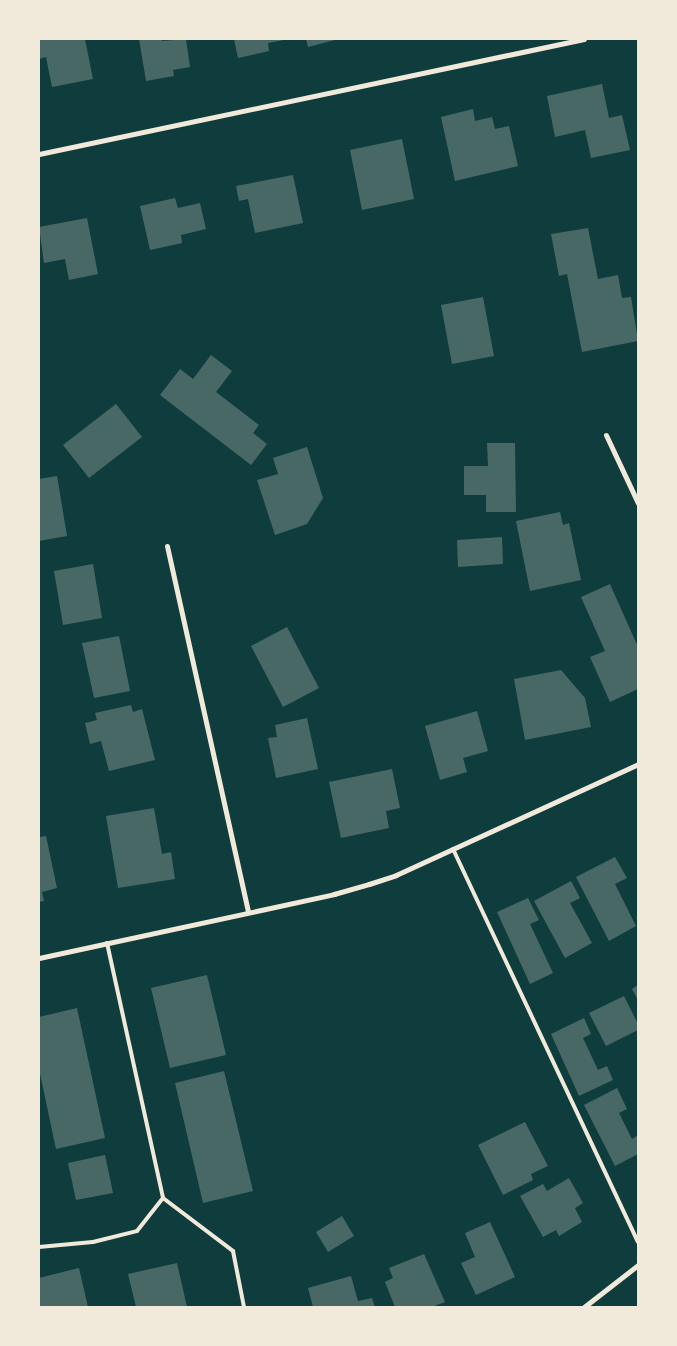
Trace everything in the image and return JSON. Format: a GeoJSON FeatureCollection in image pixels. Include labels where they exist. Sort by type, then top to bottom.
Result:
{"type":"FeatureCollection","features":[{"type":"Feature","properties":{"kind":"street"},"geometry":{"type":"LineString","coordinates":[[39,154],[584,39]]}},
{"type":"Feature","properties":{"kind":"street"},"geometry":{"type":"LineString","coordinates":[[606,434],[638,504]]}},
{"type":"Feature","properties":{"kind":"street"},"geometry":{"type":"LineString","coordinates":[[167,546],[248,911]]}},
{"type":"Feature","properties":{"kind":"street"},"geometry":{"type":"LineString","coordinates":[[39,958],[248,911],[334,894],[369,884],[453,849],[638,764]]}},
{"type":"Feature","properties":{"kind":"street"},"geometry":{"type":"LineString","coordinates":[[584,1307],[638,1264]]}},
{"type":"Feature","properties":{"kind":"lane"},"geometry":{"type":"LineString","coordinates":[[453,849],[638,1242]]}},
{"type":"Feature","properties":{"kind":"lane"},"geometry":{"type":"LineString","coordinates":[[107,943],[163,1198],[233,1251],[244,1307]]}},
{"type":"Feature","properties":{"kind":"lane"},"geometry":{"type":"LineString","coordinates":[[39,1247],[94,1242],[137,1230],[163,1198]]}},
{"type":"Feature","properties":{"kind":"building"},"geometry":{"type":"Polygon","coordinates":[[[39,39],[85,39],[93,79],[52,87],[46,57],[39,59],[39,39]]]}},
{"type":"Feature","properties":{"kind":"building"},"geometry":{"type":"Polygon","coordinates":[[[139,39],[162,39],[162,41],[186,39],[190,67],[173,70],[174,76],[146,81],[139,39]]]}},
{"type":"Feature","properties":{"kind":"building"},"geometry":{"type":"Polygon","coordinates":[[[234,39],[284,40],[268,43],[269,51],[238,58],[234,39]]]}},
{"type":"Feature","properties":{"kind":"building"},"geometry":{"type":"Polygon","coordinates":[[[306,39],[339,39],[308,47],[306,39]]]}},
{"type":"Feature","properties":{"kind":"building"},"geometry":{"type":"Polygon","coordinates":[[[602,84],[609,118],[622,115],[630,150],[591,158],[585,130],[555,137],[547,96],[602,84]]]}},
{"type":"Feature","properties":{"kind":"building"},"geometry":{"type":"Polygon","coordinates":[[[473,109],[475,121],[492,117],[495,129],[509,126],[518,166],[455,181],[441,117],[473,109]]]}},
{"type":"Feature","properties":{"kind":"building"},"geometry":{"type":"Polygon","coordinates":[[[402,139],[414,199],[362,210],[350,150],[402,139]]]}},
{"type":"Feature","properties":{"kind":"building"},"geometry":{"type":"Polygon","coordinates":[[[293,175],[303,223],[255,233],[248,199],[239,201],[236,186],[293,175]]]}},
{"type":"Feature","properties":{"kind":"building"},"geometry":{"type":"Polygon","coordinates":[[[175,198],[178,208],[200,203],[206,229],[181,235],[182,243],[150,250],[140,206],[175,198]]]}},
{"type":"Feature","properties":{"kind":"building"},"geometry":{"type":"Polygon","coordinates":[[[87,218],[98,274],[69,280],[65,259],[44,263],[39,227],[87,218]]]}},
{"type":"Feature","properties":{"kind":"building"},"geometry":{"type":"Polygon","coordinates":[[[588,228],[598,279],[618,275],[622,298],[631,297],[638,341],[582,352],[567,274],[559,276],[551,234],[588,228]]]}},
{"type":"Feature","properties":{"kind":"building"},"geometry":{"type":"Polygon","coordinates":[[[483,297],[494,356],[452,364],[441,305],[483,297]]]}},
{"type":"Feature","properties":{"kind":"building"},"geometry":{"type":"Polygon","coordinates":[[[211,355],[232,371],[216,392],[259,425],[253,433],[267,444],[251,465],[160,395],[180,369],[193,379],[211,355]]]}},
{"type":"Feature","properties":{"kind":"building"},"geometry":{"type":"Polygon","coordinates":[[[116,404],[142,437],[89,478],[63,445],[116,404]]]}},
{"type":"Feature","properties":{"kind":"building"},"geometry":{"type":"Polygon","coordinates":[[[487,443],[515,443],[516,512],[486,512],[486,495],[464,495],[464,466],[488,466],[487,443]]]}},
{"type":"Feature","properties":{"kind":"building"},"geometry":{"type":"Polygon","coordinates":[[[307,447],[323,498],[307,524],[275,535],[257,480],[278,474],[273,458],[307,447]]]}},
{"type":"Feature","properties":{"kind":"building"},"geometry":{"type":"Polygon","coordinates":[[[57,476],[67,536],[39,541],[39,479],[57,476]]]}},
{"type":"Feature","properties":{"kind":"building"},"geometry":{"type":"Polygon","coordinates":[[[560,512],[563,525],[569,523],[581,580],[530,591],[516,521],[560,512]]]}},
{"type":"Feature","properties":{"kind":"building"},"geometry":{"type":"Polygon","coordinates":[[[502,537],[503,564],[458,567],[457,540],[502,537]]]}},
{"type":"Feature","properties":{"kind":"building"},"geometry":{"type":"Polygon","coordinates":[[[93,564],[102,618],[63,625],[54,571],[93,564]]]}},
{"type":"Feature","properties":{"kind":"building"},"geometry":{"type":"Polygon","coordinates":[[[610,584],[638,647],[638,689],[610,702],[590,657],[605,651],[581,597],[610,584]]]}},
{"type":"Feature","properties":{"kind":"building"},"geometry":{"type":"Polygon","coordinates":[[[287,627],[319,688],[283,707],[251,646],[287,627]]]}},
{"type":"Feature","properties":{"kind":"building"},"geometry":{"type":"Polygon","coordinates":[[[119,636],[130,691],[94,698],[82,643],[119,636]]]}},
{"type":"Feature","properties":{"kind":"building"},"geometry":{"type":"Polygon","coordinates":[[[561,670],[585,698],[591,727],[525,740],[514,679],[561,670]]]}},
{"type":"Feature","properties":{"kind":"building"},"geometry":{"type":"Polygon","coordinates":[[[131,705],[133,712],[142,709],[155,760],[109,771],[101,741],[90,744],[85,723],[97,720],[95,713],[131,705]]]}},
{"type":"Feature","properties":{"kind":"building"},"geometry":{"type":"Polygon","coordinates":[[[477,711],[488,751],[463,758],[467,772],[440,780],[425,726],[477,711]]]}},
{"type":"Feature","properties":{"kind":"building"},"geometry":{"type":"Polygon","coordinates":[[[307,718],[318,769],[276,778],[268,738],[277,737],[275,725],[307,718]]]}},
{"type":"Feature","properties":{"kind":"building"},"geometry":{"type":"Polygon","coordinates":[[[392,769],[400,808],[386,811],[389,828],[341,838],[329,782],[392,769]]]}},
{"type":"Feature","properties":{"kind":"building"},"geometry":{"type":"Polygon","coordinates":[[[154,808],[162,854],[171,852],[175,879],[118,888],[106,816],[154,808]]]}},
{"type":"Feature","properties":{"kind":"building"},"geometry":{"type":"Polygon","coordinates":[[[46,836],[57,888],[42,892],[44,901],[39,902],[39,837],[46,836]]]}},
{"type":"Feature","properties":{"kind":"building"},"geometry":{"type":"Polygon","coordinates":[[[615,857],[627,878],[615,884],[636,926],[609,941],[576,877],[615,857]]]}},
{"type":"Feature","properties":{"kind":"building"},"geometry":{"type":"Polygon","coordinates":[[[571,881],[580,898],[570,903],[592,943],[565,958],[534,901],[571,881]]]}},
{"type":"Feature","properties":{"kind":"building"},"geometry":{"type":"Polygon","coordinates":[[[528,898],[539,920],[530,924],[553,973],[530,984],[497,912],[528,898]]]}},
{"type":"Feature","properties":{"kind":"building"},"geometry":{"type":"Polygon","coordinates":[[[207,975],[226,1055],[170,1068],[151,988],[207,975]]]}},
{"type":"Feature","properties":{"kind":"building"},"geometry":{"type":"Polygon","coordinates":[[[638,985],[638,1000],[632,989],[638,985]]]}},
{"type":"Feature","properties":{"kind":"building"},"geometry":{"type":"Polygon","coordinates":[[[624,996],[638,1024],[638,1030],[606,1046],[589,1013],[624,996]]]}},
{"type":"Feature","properties":{"kind":"building"},"geometry":{"type":"Polygon","coordinates":[[[77,1008],[105,1138],[56,1149],[39,1069],[39,1017],[77,1008]]]}},
{"type":"Feature","properties":{"kind":"building"},"geometry":{"type":"Polygon","coordinates":[[[584,1018],[591,1034],[583,1038],[598,1070],[607,1066],[613,1080],[579,1096],[551,1034],[584,1018]]]}},
{"type":"Feature","properties":{"kind":"building"},"geometry":{"type":"Polygon","coordinates":[[[224,1071],[253,1191],[203,1203],[175,1083],[224,1071]]]}},
{"type":"Feature","properties":{"kind":"building"},"geometry":{"type":"Polygon","coordinates":[[[617,1088],[627,1109],[619,1113],[632,1139],[637,1136],[638,1138],[638,1154],[615,1166],[584,1105],[617,1088]]]}},
{"type":"Feature","properties":{"kind":"building"},"geometry":{"type":"Polygon","coordinates":[[[525,1122],[548,1166],[531,1174],[533,1180],[503,1195],[478,1145],[525,1122]]]}},
{"type":"Feature","properties":{"kind":"building"},"geometry":{"type":"Polygon","coordinates":[[[105,1155],[113,1193],[76,1200],[68,1163],[105,1155]]]}},
{"type":"Feature","properties":{"kind":"building"},"geometry":{"type":"Polygon","coordinates":[[[569,1178],[583,1203],[575,1208],[582,1222],[559,1236],[556,1230],[543,1237],[520,1196],[543,1184],[547,1191],[569,1178]]]}},
{"type":"Feature","properties":{"kind":"building"},"geometry":{"type":"Polygon","coordinates":[[[342,1216],[354,1236],[328,1252],[316,1232],[342,1216]]]}},
{"type":"Feature","properties":{"kind":"building"},"geometry":{"type":"Polygon","coordinates":[[[490,1222],[515,1277],[476,1295],[461,1263],[475,1257],[465,1233],[490,1222]]]}},
{"type":"Feature","properties":{"kind":"building"},"geometry":{"type":"Polygon","coordinates":[[[424,1254],[445,1302],[432,1307],[395,1307],[385,1282],[393,1278],[389,1268],[424,1254]]]}},
{"type":"Feature","properties":{"kind":"building"},"geometry":{"type":"Polygon","coordinates":[[[177,1263],[187,1307],[136,1307],[128,1274],[177,1263]]]}},
{"type":"Feature","properties":{"kind":"building"},"geometry":{"type":"Polygon","coordinates":[[[79,1268],[88,1307],[39,1307],[39,1278],[79,1268]]]}},
{"type":"Feature","properties":{"kind":"building"},"geometry":{"type":"Polygon","coordinates":[[[351,1276],[358,1301],[372,1298],[375,1307],[313,1307],[308,1288],[351,1276]]]}}]}
